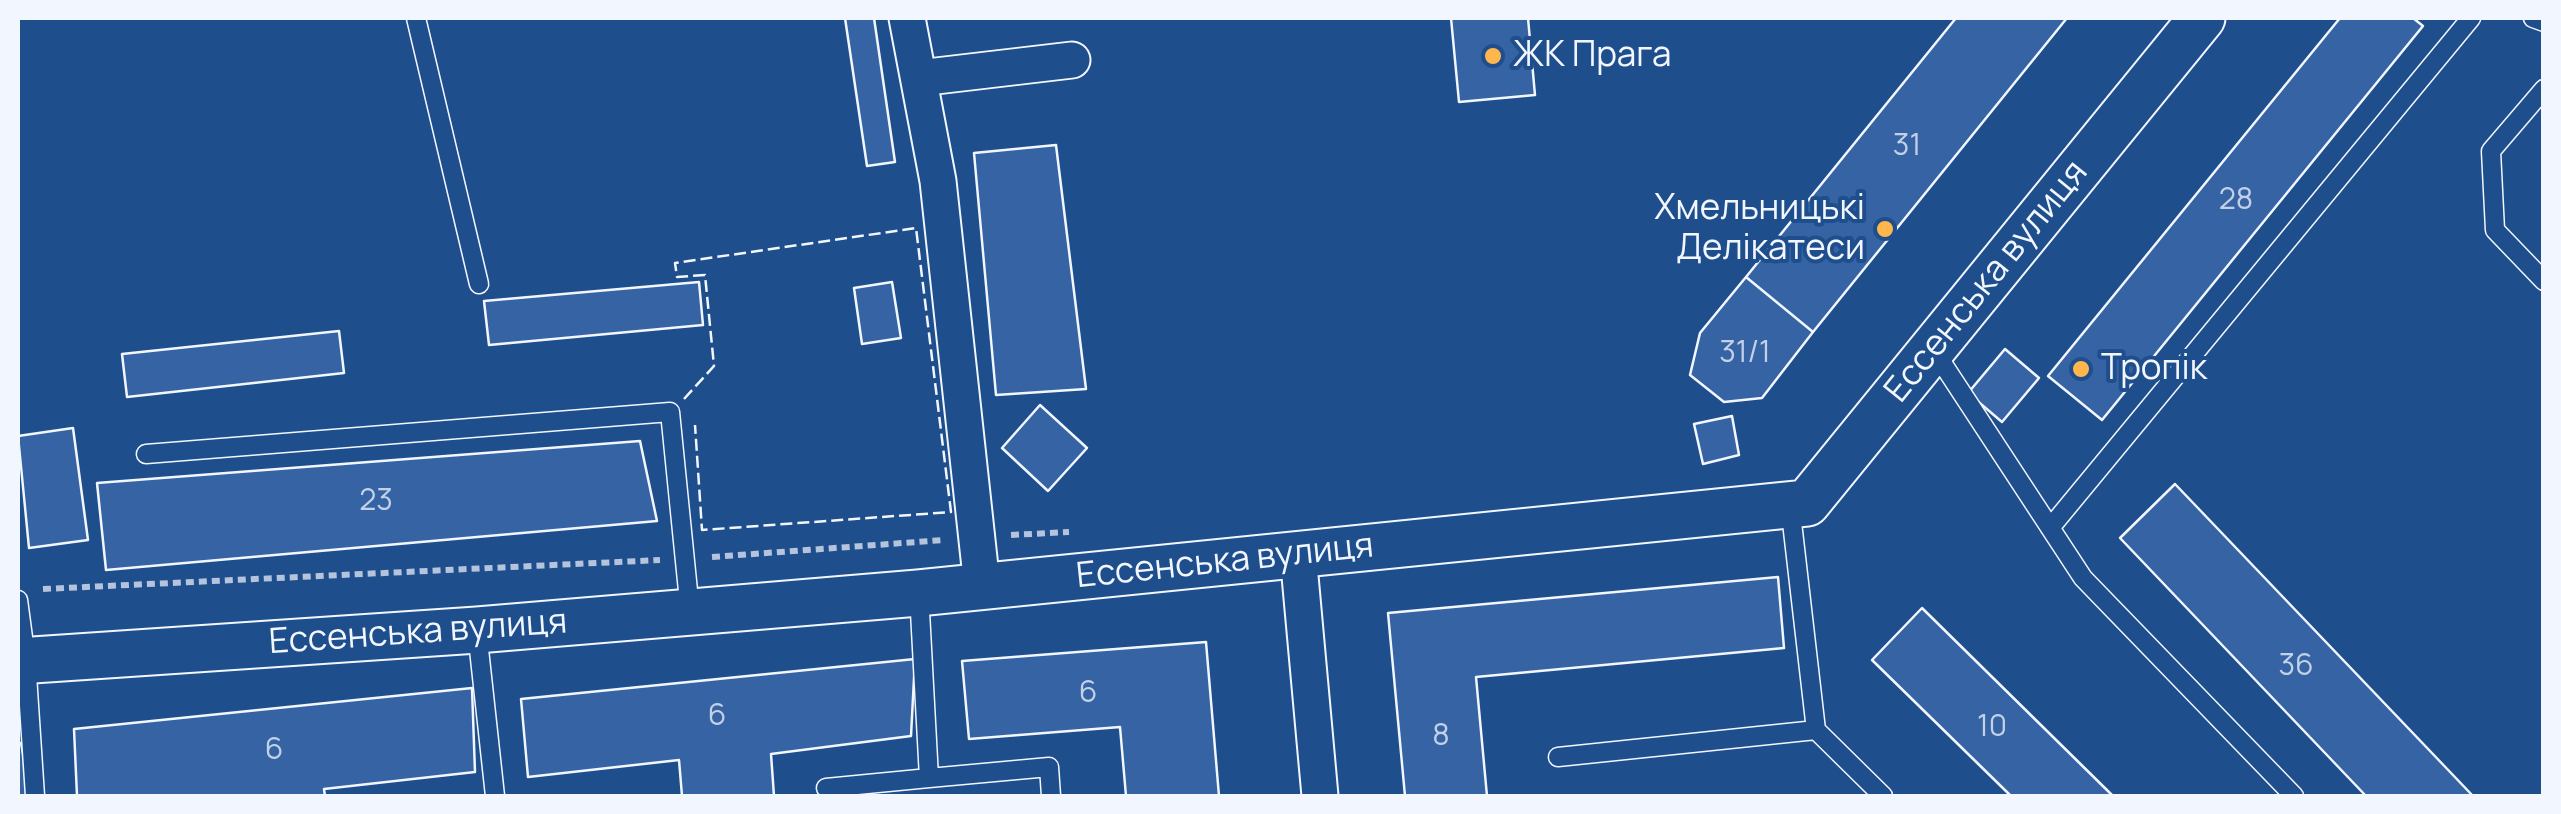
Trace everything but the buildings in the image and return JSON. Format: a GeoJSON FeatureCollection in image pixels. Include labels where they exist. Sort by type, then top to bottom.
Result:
{"type":"FeatureCollection","features":[{"type":"Feature","properties":{"kind":"street"},"geometry":{"type":"LineString","coordinates":[[907,18],[938,181],[982,586]]}},
{"type":"Feature","properties":{"kind":"street","name":"Ессенська вулиця"},"geometry":{"type":"LineString","coordinates":[[22,661],[477,630],[918,593],[1807,503],[2202,18]]}},
{"type":"Feature","properties":{"kind":"street"},"geometry":{"type":"LineString","coordinates":[[919,78],[1072,60]]}},
{"type":"Feature","properties":{"kind":"street"},"geometry":{"type":"LineString","coordinates":[[1298,554],[1320,796]]}},
{"type":"Feature","properties":{"kind":"lane"},"geometry":{"type":"LineString","coordinates":[[416,18],[478,284]]}},
{"type":"Feature","properties":{"kind":"lane"},"geometry":{"type":"LineString","coordinates":[[2050,528],[2470,18]]}},
{"type":"Feature","properties":{"kind":"lane"},"geometry":{"type":"LineString","coordinates":[[2534,18],[2544,22]]}},
{"type":"Feature","properties":{"kind":"lane"},"geometry":{"type":"LineString","coordinates":[[2544,88],[2491,151],[2495,230],[2544,281]]}},
{"type":"Feature","properties":{"kind":"lane"},"geometry":{"type":"LineString","coordinates":[[1932,349],[2083,578],[2294,796]]}},
{"type":"Feature","properties":{"kind":"lane"},"geometry":{"type":"LineString","coordinates":[[146,454],[670,412],[690,611]]}},
{"type":"Feature","properties":{"kind":"lane"},"geometry":{"type":"LineString","coordinates":[[1790,505],[1816,730],[1883,796]]}},
{"type":"Feature","properties":{"kind":"lane"},"geometry":{"type":"LineString","coordinates":[[918,593],[929,778]]}},
{"type":"Feature","properties":{"kind":"lane"},"geometry":{"type":"LineString","coordinates":[[18,600],[36,796]]}},
{"type":"Feature","properties":{"kind":"lane"},"geometry":{"type":"LineString","coordinates":[[477,630],[495,796]]}},
{"type":"Feature","properties":{"kind":"lane"},"geometry":{"type":"LineString","coordinates":[[1558,756],[1816,730]]}},
{"type":"Feature","properties":{"kind":"lane"},"geometry":{"type":"LineString","coordinates":[[826,788],[1049,767],[1051,796]]}},
{"type":"Feature","properties":{"kind":"path"},"geometry":{"type":"LineString","coordinates":[[37,589],[684,559],[1088,530]]}},
{"type":"Feature","properties":{"kind":"fence"},"geometry":{"type":"LineString","coordinates":[[684,399],[714,366],[705,275],[677,277],[675,263],[916,228],[951,512],[702,530],[695,425]]}},
{"type":"Feature","properties":{"kind":"place","name":"ЖК Прага"},"geometry":{"type":"Point","coordinates":[1493,56]}},
{"type":"Feature","properties":{"kind":"place","name":"Хмельницькі Делікатеси"},"geometry":{"type":"Point","coordinates":[1885,229]}},
{"type":"Feature","properties":{"kind":"place","name":"Тропік"},"geometry":{"type":"Point","coordinates":[2081,369]}}]}
